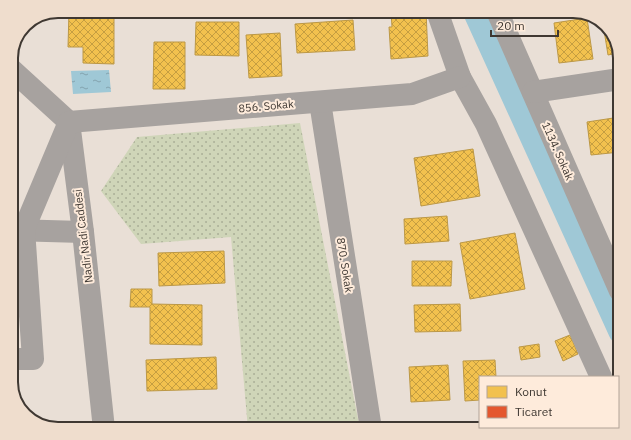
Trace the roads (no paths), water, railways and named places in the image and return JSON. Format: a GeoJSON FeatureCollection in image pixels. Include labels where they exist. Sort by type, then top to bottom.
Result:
{"type":"FeatureCollection","features":[{"type":"Feature","properties":{"kind":"street"},"geometry":{"type":"LineString","coordinates":[[439,18],[460,76],[486,124],[601,376]]}},
{"type":"Feature","properties":{"kind":"street","name":"1134. Sokak"},"geometry":{"type":"LineString","coordinates":[[500,18],[613,275]]}},
{"type":"Feature","properties":{"kind":"street"},"geometry":{"type":"LineString","coordinates":[[18,75],[69,122],[18,228]]}},
{"type":"Feature","properties":{"kind":"street","name":"856. Sokak"},"geometry":{"type":"LineString","coordinates":[[69,122],[412,94],[460,76]]}},
{"type":"Feature","properties":{"kind":"street"},"geometry":{"type":"LineString","coordinates":[[533,92],[613,80]]}},
{"type":"Feature","properties":{"kind":"street","name":"870. Sokak"},"geometry":{"type":"LineString","coordinates":[[320,102],[370,422]]}},
{"type":"Feature","properties":{"kind":"street","name":"Nadir Nadi Caddesi"},"geometry":{"type":"LineString","coordinates":[[69,122],[83,232],[103,422]]}},
{"type":"Feature","properties":{"kind":"street"},"geometry":{"type":"LineString","coordinates":[[18,230],[83,232]]}},
{"type":"Feature","properties":{"kind":"street"},"geometry":{"type":"LineString","coordinates":[[18,239],[32,359],[18,359]]}},
{"type":"Feature","properties":{"kind":"water"},"geometry":{"type":"Polygon","coordinates":[[[109,70],[111,92],[73,94],[71,71],[109,70]]]}},
{"type":"Feature","properties":{"kind":"waterway"},"geometry":{"type":"LineString","coordinates":[[477,18],[613,317]]}}]}
